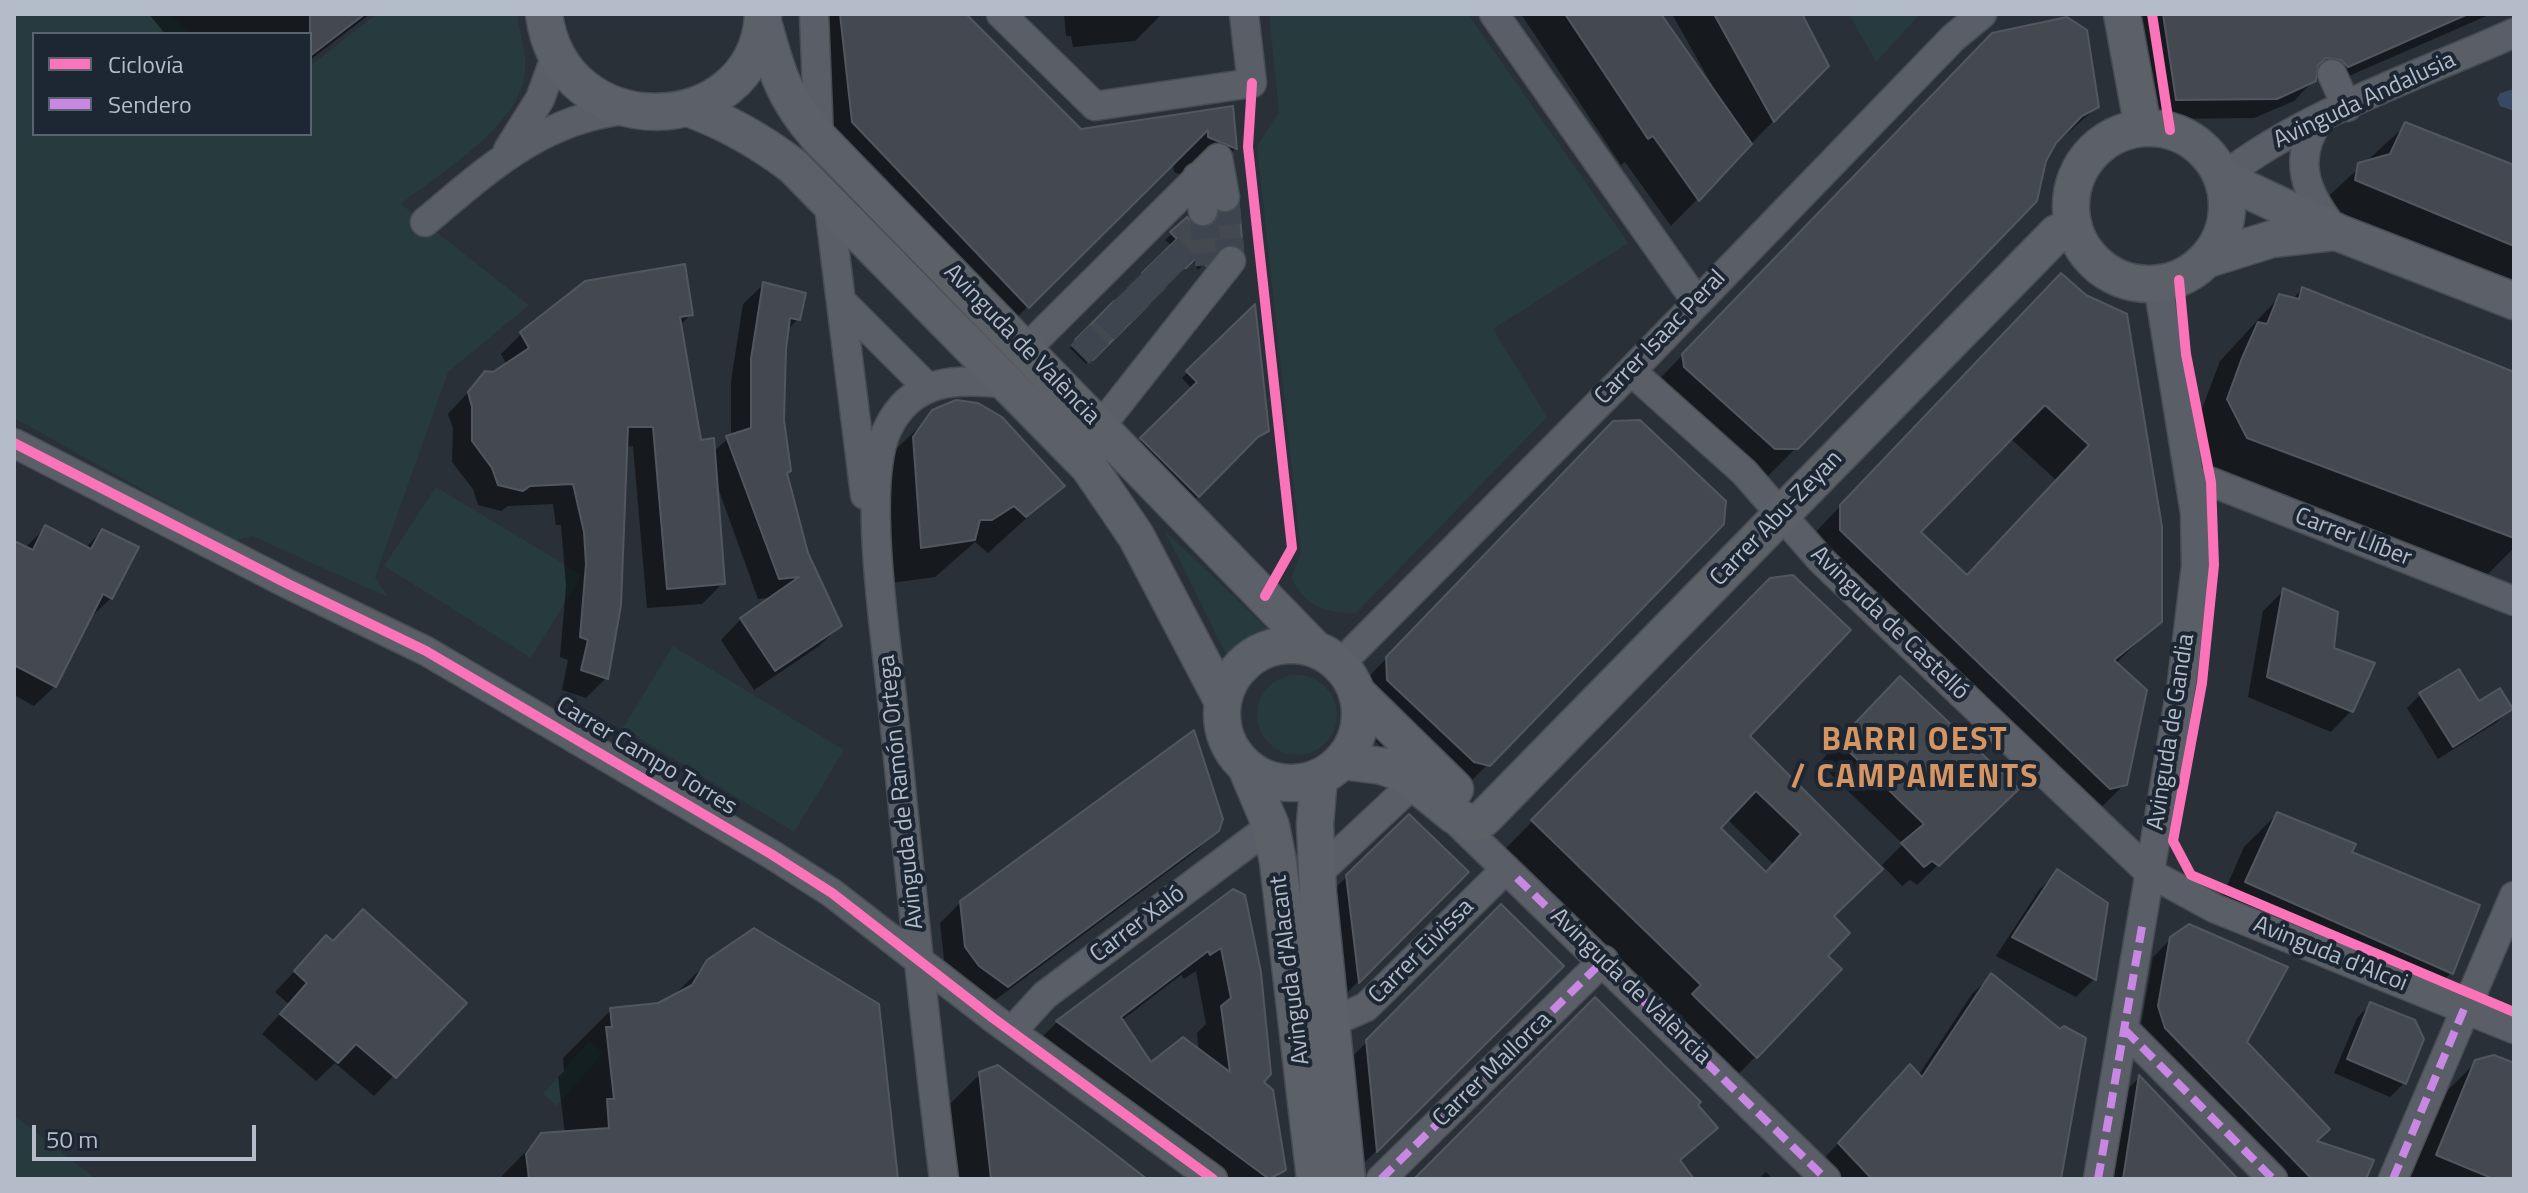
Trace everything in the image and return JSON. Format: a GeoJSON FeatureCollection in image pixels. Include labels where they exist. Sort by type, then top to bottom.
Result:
{"type":"FeatureCollection","features":[{"type":"Feature","properties":{"kind":"main road"},"geometry":{"type":"LineString","coordinates":[[544,14],[556,55],[572,77],[593,95],[626,110],[664,113],[688,108],[715,95],[737,76],[754,51],[763,18]]}},
{"type":"Feature","properties":{"kind":"main road"},"geometry":{"type":"LineString","coordinates":[[2122,14],[2143,128]]}},
{"type":"Feature","properties":{"kind":"main road","name":"Avinguda de València"},"geometry":{"type":"LineString","coordinates":[[763,18],[774,62],[793,108],[819,138],[1026,349],[1104,419],[1337,668],[1484,818],[1478,822],[1461,820],[1392,769],[1330,769]]}},
{"type":"Feature","properties":{"kind":"main road","name":"Avinguda de València"},"geometry":{"type":"LineString","coordinates":[[688,108],[721,120],[763,143],[828,198],[1089,467],[1108,492],[1222,700]]}},
{"type":"Feature","properties":{"kind":"main road"},"geometry":{"type":"LineString","coordinates":[[2208,259],[2227,221],[2228,202],[2222,178],[2210,157],[2192,141],[2170,130],[2143,128],[2120,133],[2099,145],[2083,163],[2073,186],[2070,211],[2088,256],[2107,273],[2129,283],[2158,284],[2179,280],[2208,259],[2272,239],[2336,232]]}},
{"type":"Feature","properties":{"kind":"main road"},"geometry":{"type":"LineString","coordinates":[[2222,178],[2336,232],[2514,301]]}},
{"type":"Feature","properties":{"kind":"main road","name":"Carrer Abu-Zeyan"},"geometry":{"type":"LineString","coordinates":[[1484,818],[2057,233],[2074,227]]}},
{"type":"Feature","properties":{"kind":"main road"},"geometry":{"type":"LineString","coordinates":[[1293,644],[1337,668],[1359,729],[1330,769],[1301,783],[1281,783],[1262,778],[1246,767],[1225,737],[1222,700],[1229,681],[1256,653],[1293,644]]}},
{"type":"Feature","properties":{"kind":"main road","name":"Avinguda d'Alacant"},"geometry":{"type":"LineString","coordinates":[[1246,767],[1271,826],[1288,938],[1315,1179]]}},
{"type":"Feature","properties":{"kind":"main road","name":"Avinguda d'Alacant"},"geometry":{"type":"LineString","coordinates":[[1330,769],[1315,824],[1330,1023],[1347,1179]]}},
{"type":"Feature","properties":{"kind":"street"},"geometry":{"type":"LineString","coordinates":[[814,14],[819,138]]}},
{"type":"Feature","properties":{"kind":"street"},"geometry":{"type":"LineString","coordinates":[[1001,14],[1095,106],[1252,83],[1244,14]]}},
{"type":"Feature","properties":{"kind":"street"},"geometry":{"type":"LineString","coordinates":[[1494,14],[1696,301]]}},
{"type":"Feature","properties":{"kind":"street","name":"Carrer Isaac Peral"},"geometry":{"type":"LineString","coordinates":[[1337,668],[1631,371],[1943,47],[1982,14]]}},
{"type":"Feature","properties":{"kind":"street","name":"Avinguda Andalusia"},"geometry":{"type":"LineString","coordinates":[[2222,178],[2257,151],[2320,119],[2514,33]]}},
{"type":"Feature","properties":{"kind":"street"},"geometry":{"type":"LineString","coordinates":[[506,153],[540,99],[556,55]]}},
{"type":"Feature","properties":{"kind":"street"},"geometry":{"type":"LineString","coordinates":[[2332,74],[2347,107]]}},
{"type":"Feature","properties":{"kind":"street"},"geometry":{"type":"LineString","coordinates":[[425,222],[506,153],[581,116],[626,110]]}},
{"type":"Feature","properties":{"kind":"street"},"geometry":{"type":"LineString","coordinates":[[2320,119],[2309,134],[2305,151],[2308,191],[2336,232]]}},
{"type":"Feature","properties":{"kind":"street"},"geometry":{"type":"LineString","coordinates":[[1026,349],[1197,177],[1214,204]]}},
{"type":"Feature","properties":{"kind":"street","name":"Avinguda de Ramón Ortega"},"geometry":{"type":"LineString","coordinates":[[828,198],[862,482],[877,549],[944,1179]]}},
{"type":"Feature","properties":{"kind":"street"},"geometry":{"type":"LineString","coordinates":[[1104,419],[1220,263]]}},
{"type":"Feature","properties":{"kind":"street","name":"Avinguda de Gandia"},"geometry":{"type":"LineString","coordinates":[[2098,1179],[2125,1030],[2194,596],[2197,540],[2191,484],[2158,284]]}},
{"type":"Feature","properties":{"kind":"street"},"geometry":{"type":"LineString","coordinates":[[842,302],[928,388]]}},
{"type":"Feature","properties":{"kind":"street","name":"Avinguda de Castelló"},"geometry":{"type":"LineString","coordinates":[[1631,371],[1744,472],[1821,560],[2150,873]]}},
{"type":"Feature","properties":{"kind":"street","name":"Avinguda de Ramón Ortega"},"geometry":{"type":"LineString","coordinates":[[877,549],[879,450],[902,407],[928,388],[962,378],[1006,384]]}},
{"type":"Feature","properties":{"kind":"street","name":"Carrer Campo Torres"},"geometry":{"type":"LineString","coordinates":[[14,443],[426,651],[771,854],[832,893],[1213,1179]]}},
{"type":"Feature","properties":{"kind":"street","name":"Carrer Llíber"},"geometry":{"type":"LineString","coordinates":[[2191,484],[2211,482],[2514,601]]}},
{"type":"Feature","properties":{"kind":"street"},"geometry":{"type":"LineString","coordinates":[[1318,873],[1423,790]]}},
{"type":"Feature","properties":{"kind":"street","name":"Avinguda de València"},"geometry":{"type":"LineString","coordinates":[[1423,790],[1604,960],[1826,1179]]}},
{"type":"Feature","properties":{"kind":"street","name":"Carrer Xaló"},"geometry":{"type":"LineString","coordinates":[[1012,1031],[1045,995],[1271,826]]}},
{"type":"Feature","properties":{"kind":"street","name":"Carrer Eivissa"},"geometry":{"type":"LineString","coordinates":[[1330,1023],[1366,1007],[1506,869]]}},
{"type":"Feature","properties":{"kind":"street","name":"Avinguda d'Alcoi"},"geometry":{"type":"LineString","coordinates":[[2150,873],[2214,908],[2514,1029]]}},
{"type":"Feature","properties":{"kind":"street"},"geometry":{"type":"LineString","coordinates":[[2393,1179],[2514,896]]}},
{"type":"Feature","properties":{"kind":"street","name":"Carrer Mallorca"},"geometry":{"type":"LineString","coordinates":[[1381,1179],[1604,960]]}},
{"type":"Feature","properties":{"kind":"street"},"geometry":{"type":"LineString","coordinates":[[2125,1030],[2273,1179]]}},
{"type":"Feature","properties":{"kind":"green space"},"geometry":{"type":"Polygon","coordinates":[[[14,14],[170,14],[188,32],[32,32],[32,136],[312,136],[312,64],[377,14],[517,14],[525,70],[510,110],[477,146],[401,204],[529,305],[448,372],[375,577],[388,597],[252,536],[235,541],[14,418],[14,14]]]}},
{"type":"Feature","properties":{"kind":"green space"},"geometry":{"type":"Polygon","coordinates":[[[1269,14],[1468,14],[1628,243],[1493,329],[1547,417],[1356,613],[1326,609],[1310,602],[1291,578],[1301,553],[1257,146],[1279,112],[1269,14]]]}},
{"type":"Feature","properties":{"kind":"green space"},"geometry":{"type":"Polygon","coordinates":[[[1849,14],[1920,14],[1876,62],[1849,14]]]}},
{"type":"Feature","properties":{"kind":"green space"},"geometry":{"type":"Polygon","coordinates":[[[436,487],[582,575],[531,658],[384,566],[436,487]]]}},
{"type":"Feature","properties":{"kind":"green space"},"geometry":{"type":"Polygon","coordinates":[[[1165,531],[1270,631],[1247,639],[1228,658],[1165,531]]]}},
{"type":"Feature","properties":{"kind":"green space"},"geometry":{"type":"Polygon","coordinates":[[[673,646],[844,750],[794,832],[623,728],[673,646]]]}},
{"type":"Feature","properties":{"kind":"green space"},"geometry":{"type":"Polygon","coordinates":[[[1297,675],[1312,678],[1325,687],[1334,700],[1337,715],[1334,730],[1325,743],[1312,752],[1297,755],[1282,752],[1269,743],[1260,730],[1257,715],[1260,700],[1269,687],[1282,678],[1297,675]]]}},
{"type":"Feature","properties":{"kind":"green space"},"geometry":{"type":"Polygon","coordinates":[[[589,1041],[603,1053],[557,1106],[543,1094],[589,1041]]]}},
{"type":"Feature","properties":{"kind":"green space"},"geometry":{"type":"Polygon","coordinates":[[[14,1115],[96,1179],[14,1179],[14,1115]]]}},
{"type":"Feature","properties":{"kind":"water"},"geometry":{"type":"Polygon","coordinates":[[[2514,89],[2514,111],[2500,106],[2497,99],[2500,93],[2514,89]]]}},
{"type":"Feature","properties":{"kind":"building"},"geometry":{"type":"Polygon","coordinates":[[[310,14],[365,14],[312,54],[310,14]]]}},
{"type":"Feature","properties":{"kind":"building"},"geometry":{"type":"Polygon","coordinates":[[[840,14],[966,14],[1081,129],[1233,106],[1237,149],[1208,137],[1208,130],[1029,308],[852,122],[840,14]]]}},
{"type":"Feature","properties":{"kind":"building"},"geometry":{"type":"Polygon","coordinates":[[[1565,14],[1661,14],[1752,144],[1699,201],[1653,136],[1648,139],[1565,14]]]}},
{"type":"Feature","properties":{"kind":"building"},"geometry":{"type":"Polygon","coordinates":[[[1714,14],[1802,14],[1829,66],[1774,122],[1714,14]]]}},
{"type":"Feature","properties":{"kind":"building"},"geometry":{"type":"Polygon","coordinates":[[[2163,14],[2468,14],[2348,67],[2341,60],[2326,58],[2318,65],[2316,81],[2277,99],[2176,100],[2163,14]]]}},
{"type":"Feature","properties":{"kind":"building"},"geometry":{"type":"Polygon","coordinates":[[[2067,17],[2087,30],[2099,107],[2082,116],[2056,143],[2046,161],[2037,201],[1798,449],[1775,449],[1684,367],[1682,354],[1992,33],[2067,17]]]}},
{"type":"Feature","properties":{"kind":"building"},"geometry":{"type":"Polygon","coordinates":[[[2405,122],[2514,165],[2514,246],[2355,180],[2358,163],[2390,154],[2405,122]]]}},
{"type":"Feature","properties":{"kind":"building"},"geometry":{"type":"Polygon","coordinates":[[[1239,206],[1243,249],[1225,245],[1206,266],[1199,255],[1186,268],[1142,273],[1177,239],[1170,232],[1187,217],[1196,227],[1207,228],[1219,213],[1229,214],[1239,206]]]}},
{"type":"Feature","properties":{"kind":"building"},"geometry":{"type":"Polygon","coordinates":[[[685,264],[693,315],[680,317],[701,440],[714,438],[725,584],[667,589],[653,427],[628,427],[621,605],[608,679],[581,670],[588,640],[580,637],[586,564],[584,532],[573,484],[530,486],[523,491],[498,485],[492,468],[472,441],[472,407],[468,392],[485,371],[493,372],[529,348],[520,332],[585,281],[685,264]]]}},
{"type":"Feature","properties":{"kind":"building"},"geometry":{"type":"Polygon","coordinates":[[[2061,273],[2086,295],[2127,314],[2162,527],[2162,622],[2114,660],[2147,690],[2127,785],[2110,789],[1840,530],[1840,505],[2061,273]],[[2045,405],[1921,532],[1967,575],[2089,445],[2045,405]]]}},
{"type":"Feature","properties":{"kind":"building"},"geometry":{"type":"Polygon","coordinates":[[[763,282],[806,293],[800,320],[790,318],[786,349],[784,420],[791,471],[787,473],[808,553],[842,626],[775,671],[740,618],[799,577],[779,579],[726,436],[751,428],[751,359],[763,282]]]}},
{"type":"Feature","properties":{"kind":"building"},"geometry":{"type":"Polygon","coordinates":[[[2302,287],[2514,372],[2514,538],[2247,438],[2227,399],[2258,322],[2267,324],[2279,294],[2299,299],[2302,287]]]}},
{"type":"Feature","properties":{"kind":"building"},"geometry":{"type":"Polygon","coordinates":[[[1114,301],[1149,304],[1093,360],[1075,340],[1114,301]]]}},
{"type":"Feature","properties":{"kind":"building"},"geometry":{"type":"Polygon","coordinates":[[[1255,304],[1269,431],[1258,437],[1199,497],[1140,438],[1197,382],[1186,371],[1255,304]]]}},
{"type":"Feature","properties":{"kind":"building"},"geometry":{"type":"Polygon","coordinates":[[[956,400],[978,403],[1002,417],[1065,486],[1026,517],[1014,506],[992,520],[980,520],[975,540],[921,548],[913,437],[932,410],[956,400]]]}},
{"type":"Feature","properties":{"kind":"building"},"geometry":{"type":"Polygon","coordinates":[[[1640,420],[1726,501],[1724,524],[1490,766],[1474,762],[1387,680],[1386,657],[1613,421],[1640,420]]]}},
{"type":"Feature","properties":{"kind":"building"},"geometry":{"type":"Polygon","coordinates":[[[45,525],[91,549],[102,529],[139,547],[112,599],[103,594],[56,687],[14,665],[14,541],[33,550],[45,525]]]}},
{"type":"Feature","properties":{"kind":"building"},"geometry":{"type":"Polygon","coordinates":[[[1793,575],[1851,630],[1750,736],[1883,869],[1834,916],[1850,933],[1828,956],[1842,969],[1757,1058],[1692,994],[1701,985],[1531,820],[1770,578],[1793,575]],[[1756,791],[1721,828],[1766,872],[1801,834],[1756,791]]]}},
{"type":"Feature","properties":{"kind":"building"},"geometry":{"type":"Polygon","coordinates":[[[2283,588],[2338,612],[2334,648],[2375,663],[2353,712],[2267,677],[2283,588]]]}},
{"type":"Feature","properties":{"kind":"building"},"geometry":{"type":"Polygon","coordinates":[[[2459,669],[2479,701],[2500,688],[2513,709],[2453,747],[2419,693],[2459,669]]]}},
{"type":"Feature","properties":{"kind":"building"},"geometry":{"type":"Polygon","coordinates":[[[1900,676],[2019,789],[1939,866],[1932,861],[1924,867],[1901,843],[1924,824],[1838,741],[1900,676]]]}},
{"type":"Feature","properties":{"kind":"building"},"geometry":{"type":"Polygon","coordinates":[[[1194,730],[1223,819],[1219,831],[1008,987],[979,966],[965,947],[960,901],[1194,730]]]}},
{"type":"Feature","properties":{"kind":"building"},"geometry":{"type":"Polygon","coordinates":[[[2277,812],[2356,844],[2352,852],[2480,905],[2453,974],[2245,882],[2277,812]]]}},
{"type":"Feature","properties":{"kind":"building"},"geometry":{"type":"Polygon","coordinates":[[[1409,814],[1469,872],[1359,983],[1346,875],[1409,814]]]}},
{"type":"Feature","properties":{"kind":"building"},"geometry":{"type":"Polygon","coordinates":[[[2057,869],[2108,903],[2096,980],[2012,937],[2057,869]]]}},
{"type":"Feature","properties":{"kind":"building"},"geometry":{"type":"Polygon","coordinates":[[[1233,889],[1245,895],[1261,972],[1271,1074],[1264,1082],[1273,1090],[1286,1170],[1269,1179],[1056,1021],[1233,889]],[[1221,948],[1210,955],[1208,951],[1121,1017],[1151,1062],[1183,1037],[1230,1072],[1221,1006],[1231,998],[1221,948]]]}},
{"type":"Feature","properties":{"kind":"building"},"geometry":{"type":"Polygon","coordinates":[[[1501,904],[1564,966],[1377,1152],[1366,1040],[1501,904]]]}},
{"type":"Feature","properties":{"kind":"building"},"geometry":{"type":"Polygon","coordinates":[[[363,909],[467,1003],[396,1078],[356,1044],[338,1063],[280,1014],[307,983],[294,971],[326,935],[333,941],[363,909]]]}},
{"type":"Feature","properties":{"kind":"building"},"geometry":{"type":"Polygon","coordinates":[[[2189,924],[2288,967],[2247,1042],[2330,1129],[2317,1141],[2374,1160],[2366,1179],[2312,1179],[2165,1028],[2158,1006],[2170,937],[2189,924]]]}},
{"type":"Feature","properties":{"kind":"building"},"geometry":{"type":"Polygon","coordinates":[[[754,928],[879,1004],[898,1179],[529,1179],[526,1154],[541,1133],[609,1128],[607,1099],[614,1099],[606,1027],[612,1027],[610,1008],[658,1003],[692,985],[707,960],[754,928]]]}},
{"type":"Feature","properties":{"kind":"building"},"geometry":{"type":"Polygon","coordinates":[[[1991,973],[2060,1029],[2064,1026],[2086,1038],[2061,1179],[1872,1179],[1838,1143],[1910,1064],[1922,1077],[1991,973]]]}},
{"type":"Feature","properties":{"kind":"building"},"geometry":{"type":"Polygon","coordinates":[[[1595,997],[1701,1102],[1698,1105],[1718,1128],[1680,1160],[1694,1179],[1414,1179],[1595,997]]]}},
{"type":"Feature","properties":{"kind":"building"},"geometry":{"type":"Polygon","coordinates":[[[2370,1002],[2415,1020],[2424,1039],[2406,1084],[2347,1059],[2370,1002]]]}},
{"type":"Feature","properties":{"kind":"building"},"geometry":{"type":"Polygon","coordinates":[[[2494,1055],[2514,1063],[2514,1179],[2494,1179],[2436,1155],[2475,1060],[2494,1055]]]}},
{"type":"Feature","properties":{"kind":"building"},"geometry":{"type":"Polygon","coordinates":[[[998,1065],[1147,1179],[991,1179],[979,1072],[998,1065]]]}},
{"type":"Feature","properties":{"kind":"building"},"geometry":{"type":"Polygon","coordinates":[[[2139,1075],[2181,1119],[2238,1179],[2123,1179],[2139,1075]]]}},
{"type":"Feature","properties":{"kind":"tunnel"},"geometry":{"type":"LineString","coordinates":[[1225,197],[1231,261]]}},
{"type":"Feature","properties":{"kind":"tunnel"},"geometry":{"type":"LineString","coordinates":[[1203,211],[1209,265]]}},
{"type":"Feature","properties":{"kind":"tunnel"},"geometry":{"type":"LineString","coordinates":[[1168,248],[1186,267]]}},
{"type":"Feature","properties":{"kind":"tunnel"},"geometry":{"type":"LineString","coordinates":[[1151,264],[1170,283]]}},
{"type":"Feature","properties":{"kind":"tunnel"},"geometry":{"type":"LineString","coordinates":[[1137,278],[1156,298]]}},
{"type":"Feature","properties":{"kind":"tunnel"},"geometry":{"type":"LineString","coordinates":[[1122,293],[1141,313]]}},
{"type":"Feature","properties":{"kind":"tunnel"},"geometry":{"type":"LineString","coordinates":[[1105,311],[1124,329]]}},
{"type":"Feature","properties":{"kind":"tunnel"},"geometry":{"type":"LineString","coordinates":[[1080,335],[1099,354]]}},
{"type":"Feature","properties":{"kind":"marked path"},"geometry":{"type":"LineString","coordinates":[[1517,878],[1826,1179]]}},
{"type":"Feature","properties":{"kind":"marked path"},"geometry":{"type":"LineString","coordinates":[[2098,1179],[2143,921]]}},
{"type":"Feature","properties":{"kind":"marked path"},"geometry":{"type":"LineString","coordinates":[[1381,1179],[1604,960]]}},
{"type":"Feature","properties":{"kind":"marked path"},"geometry":{"type":"LineString","coordinates":[[2393,1179],[2464,1009]]}},
{"type":"Feature","properties":{"kind":"marked path"},"geometry":{"type":"LineString","coordinates":[[2125,1030],[2273,1179]]}},
{"type":"Feature","properties":{"kind":"cycle path"},"geometry":{"type":"LineString","coordinates":[[2152,14],[2170,130]]}},
{"type":"Feature","properties":{"kind":"cycle path"},"geometry":{"type":"LineString","coordinates":[[1252,83],[1248,147],[1292,548],[1265,596]]}},
{"type":"Feature","properties":{"kind":"cycle path"},"geometry":{"type":"LineString","coordinates":[[2179,280],[2186,354],[2211,482],[2214,565],[2202,683],[2173,841],[2191,875],[2514,1012]]}},
{"type":"Feature","properties":{"kind":"cycle path"},"geometry":{"type":"LineString","coordinates":[[14,443],[426,651],[771,854],[832,893],[993,1018],[1213,1179]]}},
{"type":"Feature","properties":{"kind":"district","name":"BARRI OEST / CAMPAMENTS"},"geometry":{"type":"Point","coordinates":[1915,760]}}]}
